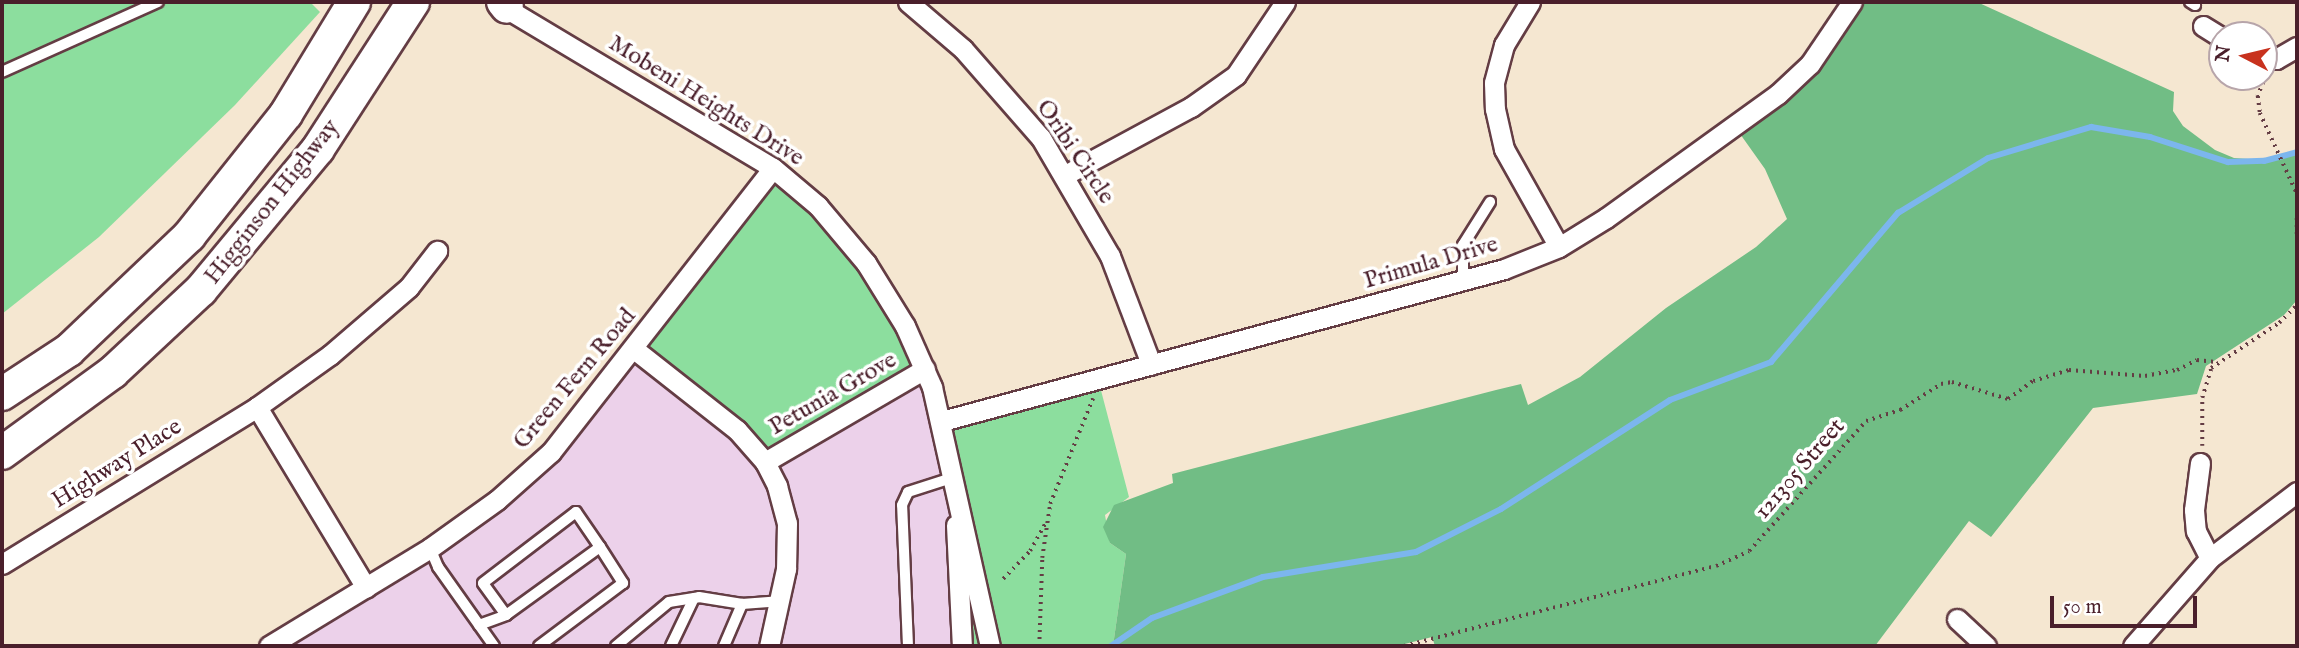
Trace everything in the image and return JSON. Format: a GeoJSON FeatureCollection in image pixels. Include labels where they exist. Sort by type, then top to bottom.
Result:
{"type":"FeatureCollection","features":[{"type":"Feature","properties":{"kind":"highway","name":"Higginson Highway"},"geometry":{"type":"LineString","coordinates":[[2,394],[69,350],[189,236],[286,114],[354,2]]}},
{"type":"Feature","properties":{"kind":"highway","name":"Higginson Highway"},"geometry":{"type":"LineString","coordinates":[[2,453],[113,372],[201,290],[318,149],[413,2]]}},
{"type":"Feature","properties":{"kind":"street","name":"Oribi Circle"},"geometry":{"type":"LineString","coordinates":[[908,2],[990,78],[1041,138],[1110,256],[1151,364]]}},
{"type":"Feature","properties":{"kind":"street"},"geometry":{"type":"LineString","coordinates":[[1065,175],[1191,107],[1236,75],[1285,2]]}},
{"type":"Feature","properties":{"kind":"street"},"geometry":{"type":"LineString","coordinates":[[1530,2],[1504,45],[1494,83],[1495,109],[1504,149],[1559,247]]}},
{"type":"Feature","properties":{"kind":"street","name":"Primula Drive"},"geometry":{"type":"LineString","coordinates":[[943,421],[1463,279],[1559,247],[1606,218],[1778,94],[1810,64],[1852,2]]}},
{"type":"Feature","properties":{"kind":"street","name":"Mobeni Heights Drive"},"geometry":{"type":"LineString","coordinates":[[501,3],[773,168],[818,206],[866,263],[905,326],[925,369],[943,421],[990,646]]}},
{"type":"Feature","properties":{"kind":"street"},"geometry":{"type":"LineString","coordinates":[[2203,26],[2208,29]]}},
{"type":"Feature","properties":{"kind":"street"},"geometry":{"type":"LineString","coordinates":[[2278,55],[2297,47]]}},
{"type":"Feature","properties":{"kind":"street","name":"Green Fern Road"},"geometry":{"type":"LineString","coordinates":[[269,646],[430,548],[497,500],[551,452],[773,168]]}},
{"type":"Feature","properties":{"kind":"street","name":"Highway Place"},"geometry":{"type":"LineString","coordinates":[[2,564],[257,407],[330,355],[399,296],[437,251]]}},
{"type":"Feature","properties":{"kind":"street"},"geometry":{"type":"LineString","coordinates":[[634,349],[737,430],[765,462],[786,523],[782,601],[769,646]]}},
{"type":"Feature","properties":{"kind":"street","name":"Petunia Grove"},"geometry":{"type":"LineString","coordinates":[[765,462],[925,369]]}},
{"type":"Feature","properties":{"kind":"street"},"geometry":{"type":"LineString","coordinates":[[257,407],[366,587]]}},
{"type":"Feature","properties":{"kind":"street"},"geometry":{"type":"LineString","coordinates":[[2200,463],[2194,510],[2196,531],[2210,558]]}},
{"type":"Feature","properties":{"kind":"street"},"geometry":{"type":"LineString","coordinates":[[2133,646],[2210,558],[2297,492]]}},
{"type":"Feature","properties":{"kind":"street","name":"Mobeni Heights Drive"},"geometry":{"type":"LineString","coordinates":[[958,500],[962,646]]}},
{"type":"Feature","properties":{"kind":"street"},"geometry":{"type":"LineString","coordinates":[[1957,619],[1986,646]]}},
{"type":"Feature","properties":{"kind":"lane"},"geometry":{"type":"LineString","coordinates":[[2,72],[158,2]]}},
{"type":"Feature","properties":{"kind":"lane"},"geometry":{"type":"LineString","coordinates":[[1463,279],[1463,245],[1490,202]]}},
{"type":"Feature","properties":{"kind":"lane"},"geometry":{"type":"LineString","coordinates":[[908,646],[902,505],[908,492],[955,477]]}},
{"type":"Feature","properties":{"kind":"lane"},"geometry":{"type":"LineString","coordinates":[[506,615],[483,583],[576,512],[623,583],[539,646]]}},
{"type":"Feature","properties":{"kind":"lane"},"geometry":{"type":"LineString","coordinates":[[479,625],[506,615],[600,547]]}},
{"type":"Feature","properties":{"kind":"lane"},"geometry":{"type":"LineString","coordinates":[[430,548],[438,567],[494,646]]}},
{"type":"Feature","properties":{"kind":"lane"},"geometry":{"type":"LineString","coordinates":[[616,646],[669,602],[694,598],[742,604],[782,601]]}},
{"type":"Feature","properties":{"kind":"lane"},"geometry":{"type":"LineString","coordinates":[[671,646],[694,598]]}},
{"type":"Feature","properties":{"kind":"lane"},"geometry":{"type":"LineString","coordinates":[[724,646],[742,604]]}},
{"type":"Feature","properties":{"kind":"path"},"geometry":{"type":"LineString","coordinates":[[2261,91],[2258,103],[2282,164],[2290,172],[2297,194]]}},
{"type":"Feature","properties":{"kind":"path"},"geometry":{"type":"LineString","coordinates":[[2297,219],[2297,237]]}},
{"type":"Feature","properties":{"kind":"path"},"geometry":{"type":"LineString","coordinates":[[2200,463],[2202,398],[2216,362],[2263,335],[2297,305]]}},
{"type":"Feature","properties":{"kind":"path","name":"121305 Street"},"geometry":{"type":"LineString","coordinates":[[1404,646],[1716,566],[1749,551],[1866,421],[1900,410],[1941,384],[1952,382],[2008,399],[2033,381],[2068,370],[2160,376],[2197,360],[2216,362]]}},
{"type":"Feature","properties":{"kind":"path"},"geometry":{"type":"LineString","coordinates":[[1003,579],[1030,551],[1048,519],[1101,379]]}},
{"type":"Feature","properties":{"kind":"path"},"geometry":{"type":"LineString","coordinates":[[1039,646],[1042,558],[1048,519]]}},
{"type":"Feature","properties":{"kind":"shaded area"},"geometry":{"type":"Polygon","coordinates":[[[634,349],[925,369],[947,445],[961,646],[270,646],[497,500],[634,349]]]}},
{"type":"Feature","properties":{"kind":"green space"},"geometry":{"type":"Polygon","coordinates":[[[2,2],[310,2],[320,12],[235,105],[99,237],[2,314],[2,2]]]}},
{"type":"Feature","properties":{"kind":"green space"},"geometry":{"type":"Polygon","coordinates":[[[1855,2],[1977,2],[2174,92],[2173,111],[2183,126],[2215,150],[2234,158],[2264,160],[2297,151],[2297,300],[2284,315],[2206,366],[2197,394],[2093,408],[1991,537],[1969,521],[1875,646],[1435,646],[1432,637],[1397,646],[1113,646],[1126,554],[1110,543],[1103,527],[1114,505],[1173,483],[1172,474],[1496,390],[1521,384],[1528,405],[1580,377],[1666,308],[1756,247],[1787,219],[1765,169],[1738,131],[1855,2]]]}},
{"type":"Feature","properties":{"kind":"green space"},"geometry":{"type":"Polygon","coordinates":[[[773,168],[818,207],[925,369],[765,460],[634,349],[773,168]]]}},
{"type":"Feature","properties":{"kind":"green space"},"geometry":{"type":"Polygon","coordinates":[[[1098,379],[1129,497],[1105,515],[1110,543],[1126,554],[1113,646],[961,646],[942,421],[1098,379]]]}},
{"type":"Feature","properties":{"kind":"waterway"},"geometry":{"type":"LineString","coordinates":[[1111,646],[1152,618],[1263,577],[1416,552],[1501,509],[1670,400],[1771,362],[1898,213],[1988,158],[2091,127],[2150,137],[2228,162],[2264,161],[2297,152]]}}]}
